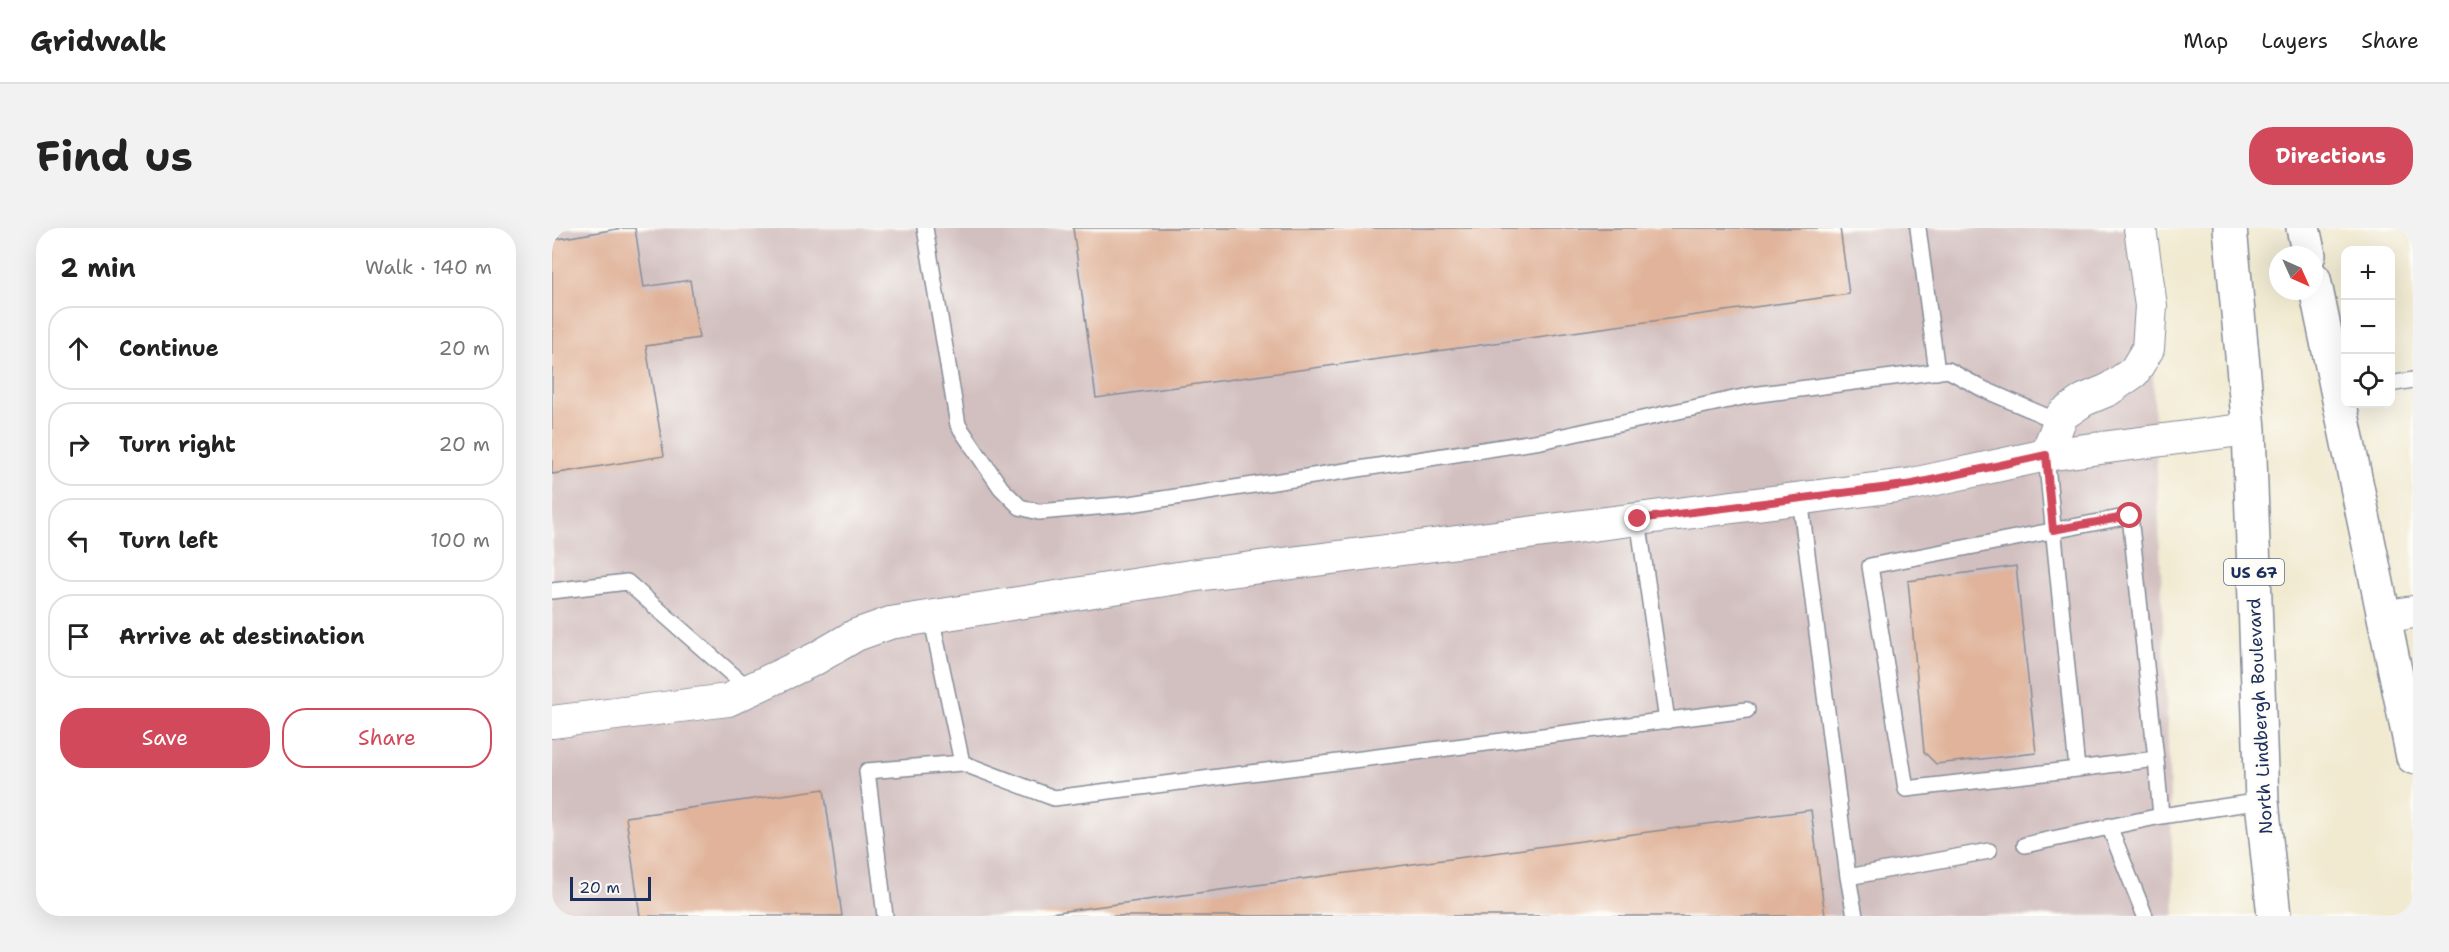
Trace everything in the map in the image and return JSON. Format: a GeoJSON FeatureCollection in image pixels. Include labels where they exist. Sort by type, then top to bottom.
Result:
{"type":"FeatureCollection","features":[{"type":"Feature","properties":{"kind":"highway","name":"North Lindbergh Boulevard"},"geometry":{"type":"LineString","coordinates":[[2230,228],[2249,429],[2262,801],[2274,916]]}},
{"type":"Feature","properties":{"kind":"highway"},"geometry":{"type":"LineString","coordinates":[[2303,228],[2307,246]]}},
{"type":"Feature","properties":{"kind":"highway"},"geometry":{"type":"LineString","coordinates":[[2319,300],[2341,390]]}},
{"type":"Feature","properties":{"kind":"highway"},"geometry":{"type":"LineString","coordinates":[[2346,408],[2399,614],[2413,757]]}},
{"type":"Feature","properties":{"kind":"street"},"geometry":{"type":"LineString","coordinates":[[2046,455],[2062,415],[2084,400],[2108,390],[2134,372],[2148,349],[2151,306],[2140,228]]}},
{"type":"Feature","properties":{"kind":"street"},"geometry":{"type":"LineString","coordinates":[[552,722],[728,700],[815,659],[855,635],[890,623],[930,616],[1197,575],[1913,484],[2046,455],[2249,429]]}},
{"type":"Feature","properties":{"kind":"lane"},"geometry":{"type":"LineString","coordinates":[[925,228],[957,425],[1001,488],[1020,507],[1039,512],[1130,504],[1541,441],[1752,395],[1948,370],[1983,389],[2059,422]]}},
{"type":"Feature","properties":{"kind":"lane"},"geometry":{"type":"LineString","coordinates":[[1918,228],[1937,372]]}},
{"type":"Feature","properties":{"kind":"lane"},"geometry":{"type":"LineString","coordinates":[[2395,383],[2413,380]]}},
{"type":"Feature","properties":{"kind":"lane"},"geometry":{"type":"LineString","coordinates":[[2046,455],[2077,769]]}},
{"type":"Feature","properties":{"kind":"lane"},"geometry":{"type":"LineString","coordinates":[[1800,498],[1848,877],[1855,916]]}},
{"type":"Feature","properties":{"kind":"lane"},"geometry":{"type":"LineString","coordinates":[[2156,759],[1906,789],[1870,566],[2130,516],[2156,759],[2161,816]]}},
{"type":"Feature","properties":{"kind":"lane"},"geometry":{"type":"LineString","coordinates":[[1638,519],[1667,721]]}},
{"type":"Feature","properties":{"kind":"lane"},"geometry":{"type":"LineString","coordinates":[[552,591],[627,582],[750,690]]}},
{"type":"Feature","properties":{"kind":"lane"},"geometry":{"type":"LineString","coordinates":[[930,616],[962,763]]}},
{"type":"Feature","properties":{"kind":"lane"},"geometry":{"type":"LineString","coordinates":[[885,916],[867,771],[962,763],[1054,798],[1747,710]]}},
{"type":"Feature","properties":{"kind":"lane"},"geometry":{"type":"LineString","coordinates":[[2025,845],[2161,816],[2262,801]]}},
{"type":"Feature","properties":{"kind":"lane"},"geometry":{"type":"LineString","coordinates":[[2109,826],[2145,916]]}},
{"type":"Feature","properties":{"kind":"lane"},"geometry":{"type":"LineString","coordinates":[[1848,877],[1989,851]]}},
{"type":"Feature","properties":{"kind":"shaded area"},"geometry":{"type":"Polygon","coordinates":[[[552,228],[2147,228],[2175,916],[552,916],[552,228]]]}},
{"type":"Feature","properties":{"kind":"building"},"geometry":{"type":"Polygon","coordinates":[[[635,228],[644,287],[690,280],[699,338],[646,346],[664,456],[552,474],[552,240],[635,228]]]}},
{"type":"Feature","properties":{"kind":"building"},"geometry":{"type":"Polygon","coordinates":[[[1073,228],[1840,228],[1849,294],[1096,398],[1073,228]]]}},
{"type":"Feature","properties":{"kind":"building"},"geometry":{"type":"Polygon","coordinates":[[[2016,566],[2036,753],[1936,764],[1924,752],[1908,581],[2016,566]]]}},
{"type":"Feature","properties":{"kind":"building"},"geometry":{"type":"Polygon","coordinates":[[[824,789],[842,916],[640,916],[626,817],[824,789]]]}},
{"type":"Feature","properties":{"kind":"building"},"geometry":{"type":"Polygon","coordinates":[[[1811,810],[1825,916],[1036,916],[1036,915],[1811,810]]]}},
{"type":"Feature","properties":{"kind":"route"},"geometry":{"type":"LineString","coordinates":[[1638,519],[1913,484],[2046,455],[2053,530],[2130,516]]}}]}
